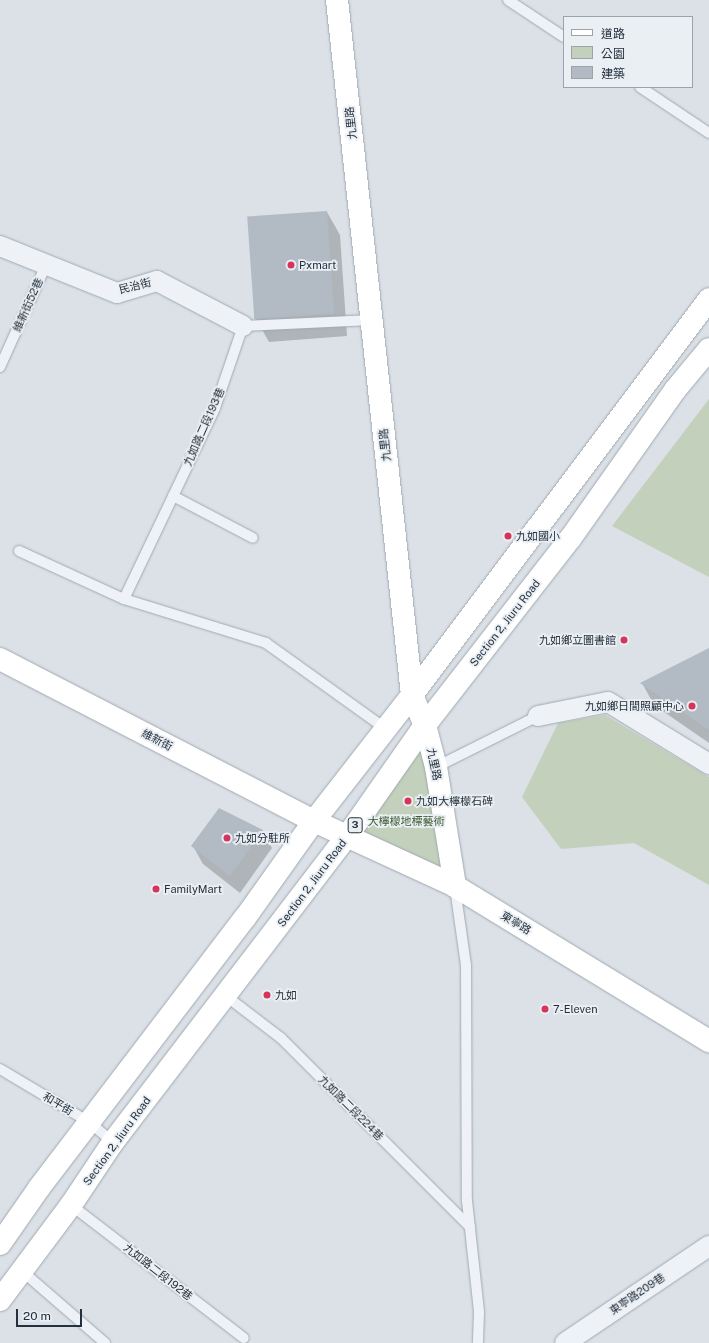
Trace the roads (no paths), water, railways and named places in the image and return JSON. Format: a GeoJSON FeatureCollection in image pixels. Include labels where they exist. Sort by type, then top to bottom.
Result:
{"type":"FeatureCollection","features":[{"type":"Feature","properties":{"kind":"main road","name":"九里路"},"geometry":{"type":"LineString","coordinates":[[337,0],[412,695],[425,725],[436,767],[455,886]]}},
{"type":"Feature","properties":{"kind":"main road"},"geometry":{"type":"LineString","coordinates":[[0,1244],[89,1122],[244,918],[314,821],[412,695],[541,520],[709,299]]}},
{"type":"Feature","properties":{"kind":"main road","name":"Section 2, Jiuru Road"},"geometry":{"type":"LineString","coordinates":[[0,1300],[71,1205],[113,1142],[348,835],[425,725],[570,539],[675,390],[709,349]]}},
{"type":"Feature","properties":{"kind":"main road"},"geometry":{"type":"LineString","coordinates":[[653,372],[675,390]]}},
{"type":"Feature","properties":{"kind":"main road"},"geometry":{"type":"LineString","coordinates":[[541,520],[570,539]]}},
{"type":"Feature","properties":{"kind":"main road","name":"維新街"},"geometry":{"type":"LineString","coordinates":[[0,659],[314,821]]}},
{"type":"Feature","properties":{"kind":"main road","name":"東寧路"},"geometry":{"type":"LineString","coordinates":[[314,821],[348,835],[455,886],[709,1041]]}},
{"type":"Feature","properties":{"kind":"street","name":"民治街"},"geometry":{"type":"LineString","coordinates":[[0,246],[117,293],[157,281],[243,326]]}},
{"type":"Feature","properties":{"kind":"street"},"geometry":{"type":"LineString","coordinates":[[538,716],[608,702],[709,764]]}},
{"type":"Feature","properties":{"kind":"street","name":"東寧路209巷"},"geometry":{"type":"LineString","coordinates":[[565,1343],[709,1246]]}},
{"type":"Feature","properties":{"kind":"lane"},"geometry":{"type":"LineString","coordinates":[[508,0],[563,36]]}},
{"type":"Feature","properties":{"kind":"lane"},"geometry":{"type":"LineString","coordinates":[[642,88],[709,133]]}},
{"type":"Feature","properties":{"kind":"lane","name":"維新街52巷"},"geometry":{"type":"LineString","coordinates":[[0,367],[46,265]]}},
{"type":"Feature","properties":{"kind":"lane"},"geometry":{"type":"LineString","coordinates":[[243,326],[372,320]]}},
{"type":"Feature","properties":{"kind":"lane","name":"九如路二段193巷"},"geometry":{"type":"LineString","coordinates":[[124,599],[215,408],[243,326]]}},
{"type":"Feature","properties":{"kind":"lane"},"geometry":{"type":"LineString","coordinates":[[173,496],[253,538]]}},
{"type":"Feature","properties":{"kind":"lane"},"geometry":{"type":"LineString","coordinates":[[19,551],[124,599],[266,642],[386,729]]}},
{"type":"Feature","properties":{"kind":"lane"},"geometry":{"type":"LineString","coordinates":[[436,767],[538,716]]}},
{"type":"Feature","properties":{"kind":"lane"},"geometry":{"type":"LineString","coordinates":[[455,886],[466,965],[467,1201],[479,1312],[478,1343]]}},
{"type":"Feature","properties":{"kind":"lane","name":"九如路二段224巷"},"geometry":{"type":"LineString","coordinates":[[226,996],[281,1038],[470,1227]]}},
{"type":"Feature","properties":{"kind":"lane","name":"和平街"},"geometry":{"type":"LineString","coordinates":[[0,1069],[89,1122],[113,1142]]}},
{"type":"Feature","properties":{"kind":"lane","name":"九如路二段192巷"},"geometry":{"type":"LineString","coordinates":[[71,1205],[244,1338]]}},
{"type":"Feature","properties":{"kind":"lane"},"geometry":{"type":"LineString","coordinates":[[22,1271],[105,1343]]}},
{"type":"Feature","properties":{"kind":"place","name":"Pxmart"},"geometry":{"type":"Point","coordinates":[291,265]}},
{"type":"Feature","properties":{"kind":"place","name":"九如國小"},"geometry":{"type":"Point","coordinates":[508,536]}},
{"type":"Feature","properties":{"kind":"place","name":"九如鄉立圖書館"},"geometry":{"type":"Point","coordinates":[624,640]}},
{"type":"Feature","properties":{"kind":"place","name":"九如鄉日間照顧中心"},"geometry":{"type":"Point","coordinates":[692,706]}},
{"type":"Feature","properties":{"kind":"place","name":"九如大檸檬石碑"},"geometry":{"type":"Point","coordinates":[408,801]}},
{"type":"Feature","properties":{"kind":"place","name":"九如分駐所"},"geometry":{"type":"Point","coordinates":[227,838]}},
{"type":"Feature","properties":{"kind":"place","name":"FamilyMart"},"geometry":{"type":"Point","coordinates":[156,889]}},
{"type":"Feature","properties":{"kind":"place","name":"九如"},"geometry":{"type":"Point","coordinates":[267,995]}},
{"type":"Feature","properties":{"kind":"place","name":"7-Eleven"},"geometry":{"type":"Point","coordinates":[545,1009]}},
{"type":"Feature","properties":{"kind":"park label","name":"大檸檬地標藝術"},"geometry":{"type":"Point","coordinates":[406,821]}}]}
